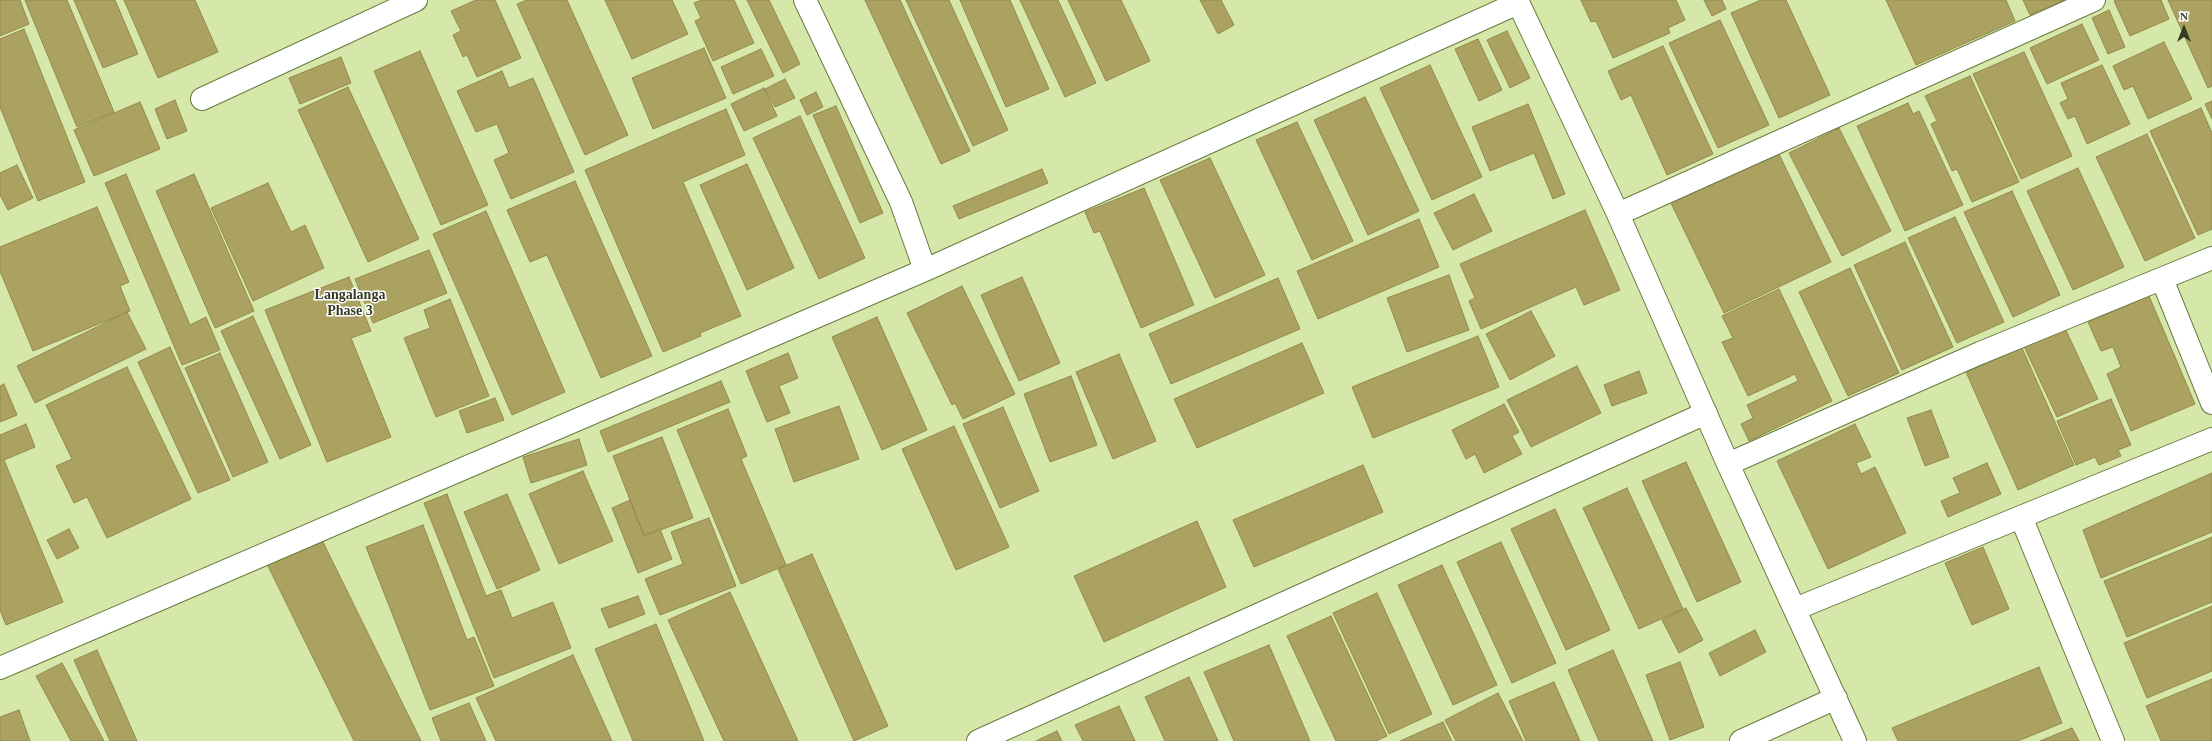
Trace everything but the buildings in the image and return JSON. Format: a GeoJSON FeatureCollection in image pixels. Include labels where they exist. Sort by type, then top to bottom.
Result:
{"type":"FeatureCollection","features":[{"type":"Feature","properties":{"kind":"street"},"geometry":{"type":"LineString","coordinates":[[202,99],[416,0]]}},
{"type":"Feature","properties":{"kind":"street"},"geometry":{"type":"LineString","coordinates":[[806,0],[901,202],[926,270]]}},
{"type":"Feature","properties":{"kind":"street"},"geometry":{"type":"LineString","coordinates":[[1618,214],[2094,0]]}},
{"type":"Feature","properties":{"kind":"street"},"geometry":{"type":"LineString","coordinates":[[0,668],[926,270],[1518,1],[1618,214],[1728,464],[1855,741]]}},
{"type":"Feature","properties":{"kind":"street"},"geometry":{"type":"LineString","coordinates":[[1728,464],[1980,353],[2212,258]]}},
{"type":"Feature","properties":{"kind":"street"},"geometry":{"type":"LineString","coordinates":[[2162,279],[2212,403]]}},
{"type":"Feature","properties":{"kind":"street"},"geometry":{"type":"LineString","coordinates":[[978,741],[1706,412]]}},
{"type":"Feature","properties":{"kind":"street"},"geometry":{"type":"LineString","coordinates":[[1795,609],[2212,439]]}},
{"type":"Feature","properties":{"kind":"street"},"geometry":{"type":"LineString","coordinates":[[2020,517],[2113,741]]}},
{"type":"Feature","properties":{"kind":"street"},"geometry":{"type":"LineString","coordinates":[[1741,741],[1836,698]]}},
{"type":"Feature","properties":{"kind":"district","name":"Langalanga Phase 3"},"geometry":{"type":"Point","coordinates":[350,304]}}]}
